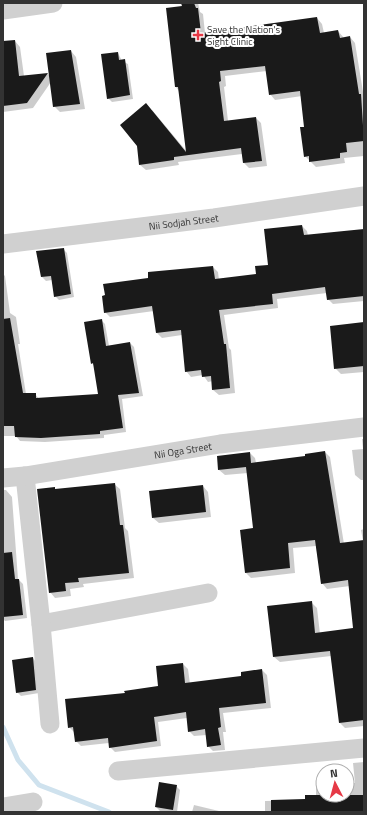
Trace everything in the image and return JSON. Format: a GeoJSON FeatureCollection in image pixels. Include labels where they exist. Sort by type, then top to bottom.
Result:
{"type":"FeatureCollection","features":[{"type":"Feature","properties":{"kind":"street"},"geometry":{"type":"LineString","coordinates":[[3,10],[53,3]]}},
{"type":"Feature","properties":{"kind":"street","name":"Nii Sodjah Street"},"geometry":{"type":"LineString","coordinates":[[3,244],[214,218],[364,196]]}},
{"type":"Feature","properties":{"kind":"street","name":"Nii Oga Street"},"geometry":{"type":"LineString","coordinates":[[3,478],[25,476],[220,444],[364,427]]}},
{"type":"Feature","properties":{"kind":"street"},"geometry":{"type":"LineString","coordinates":[[25,476],[50,724]]}},
{"type":"Feature","properties":{"kind":"street"},"geometry":{"type":"LineString","coordinates":[[41,624],[208,593]]}},
{"type":"Feature","properties":{"kind":"street"},"geometry":{"type":"LineString","coordinates":[[118,771],[364,748]]}},
{"type":"Feature","properties":{"kind":"street"},"geometry":{"type":"LineString","coordinates":[[3,807],[34,802]]}},
{"type":"Feature","properties":{"kind":"building"},"geometry":{"type":"Polygon","coordinates":[[[181,3],[194,3],[196,8],[198,8],[201,33],[317,17],[320,33],[338,30],[340,38],[350,36],[359,94],[361,94],[364,141],[346,143],[347,152],[340,153],[340,158],[309,162],[309,156],[304,157],[300,127],[304,127],[300,91],[269,95],[265,66],[220,71],[221,81],[219,82],[224,121],[256,117],[262,161],[243,163],[241,148],[174,157],[174,160],[139,165],[137,146],[120,125],[146,103],[186,152],[178,87],[175,87],[166,8],[182,6],[181,3]]]}},
{"type":"Feature","properties":{"kind":"building"},"geometry":{"type":"Polygon","coordinates":[[[15,40],[19,76],[48,73],[27,103],[3,106],[3,41],[15,40]]]}},
{"type":"Feature","properties":{"kind":"building"},"geometry":{"type":"Polygon","coordinates":[[[71,50],[80,104],[53,107],[46,53],[71,50]]]}},
{"type":"Feature","properties":{"kind":"building"},"geometry":{"type":"Polygon","coordinates":[[[118,52],[119,60],[125,59],[130,95],[107,99],[101,54],[118,52]]]}},
{"type":"Feature","properties":{"kind":"building"},"geometry":{"type":"Polygon","coordinates":[[[302,225],[304,235],[364,229],[364,296],[327,300],[325,287],[272,294],[273,304],[219,310],[224,344],[226,344],[230,388],[212,390],[211,376],[202,377],[201,370],[185,372],[181,330],[156,333],[152,306],[104,313],[102,296],[105,295],[103,284],[148,278],[148,272],[213,266],[215,279],[256,274],[255,266],[268,265],[264,229],[302,225]]]}},
{"type":"Feature","properties":{"kind":"building"},"geometry":{"type":"Polygon","coordinates":[[[64,248],[71,294],[54,297],[51,276],[41,277],[36,251],[64,248]]]}},
{"type":"Feature","properties":{"kind":"building"},"geometry":{"type":"Polygon","coordinates":[[[10,318],[23,393],[36,393],[36,398],[98,394],[84,322],[102,319],[106,346],[130,342],[139,393],[118,395],[123,428],[100,431],[100,434],[41,438],[15,437],[14,426],[3,426],[3,319],[10,318]]]}},
{"type":"Feature","properties":{"kind":"building"},"geometry":{"type":"Polygon","coordinates":[[[364,322],[364,366],[334,369],[330,326],[364,322]]]}},
{"type":"Feature","properties":{"kind":"building"},"geometry":{"type":"Polygon","coordinates":[[[325,451],[340,543],[364,540],[364,720],[339,723],[330,651],[273,657],[267,606],[312,601],[315,633],[353,628],[348,580],[321,584],[315,540],[288,543],[290,568],[245,573],[240,530],[253,528],[246,467],[218,470],[217,456],[250,452],[251,463],[305,456],[305,454],[325,451]]]}},
{"type":"Feature","properties":{"kind":"building"},"geometry":{"type":"Polygon","coordinates":[[[115,483],[120,525],[123,525],[129,573],[78,578],[79,582],[65,583],[66,591],[49,593],[37,489],[55,487],[55,489],[115,483]]]}},
{"type":"Feature","properties":{"kind":"building"},"geometry":{"type":"Polygon","coordinates":[[[203,485],[206,512],[152,518],[149,491],[203,485]]]}},
{"type":"Feature","properties":{"kind":"building"},"geometry":{"type":"Polygon","coordinates":[[[12,552],[15,579],[19,579],[23,615],[3,617],[3,553],[12,552]]]}},
{"type":"Feature","properties":{"kind":"building"},"geometry":{"type":"Polygon","coordinates":[[[33,657],[36,690],[16,693],[12,660],[33,657]]]}},
{"type":"Feature","properties":{"kind":"building"},"geometry":{"type":"Polygon","coordinates":[[[183,663],[185,683],[241,676],[241,672],[262,669],[266,703],[219,708],[221,727],[218,728],[221,745],[207,747],[205,729],[188,732],[186,712],[154,717],[157,741],[109,748],[108,738],[75,742],[73,727],[68,728],[65,699],[125,693],[124,691],[158,686],[156,666],[183,663]]]}},
{"type":"Feature","properties":{"kind":"building"},"geometry":{"type":"Polygon","coordinates":[[[159,782],[177,785],[173,810],[155,807],[159,782]]]}},
{"type":"Feature","properties":{"kind":"building"},"geometry":{"type":"Polygon","coordinates":[[[305,795],[315,795],[315,803],[355,803],[355,795],[364,795],[364,812],[271,812],[271,800],[305,799],[305,795]]]}},
{"type":"Feature","properties":{"kind":"waterway"},"geometry":{"type":"LineString","coordinates":[[3,727],[18,760],[39,785],[109,812]]}},
{"type":"Feature","properties":{"kind":"place","name":"Save the Nation's Sight Clinic"},"geometry":{"type":"Point","coordinates":[198,35]}}]}
